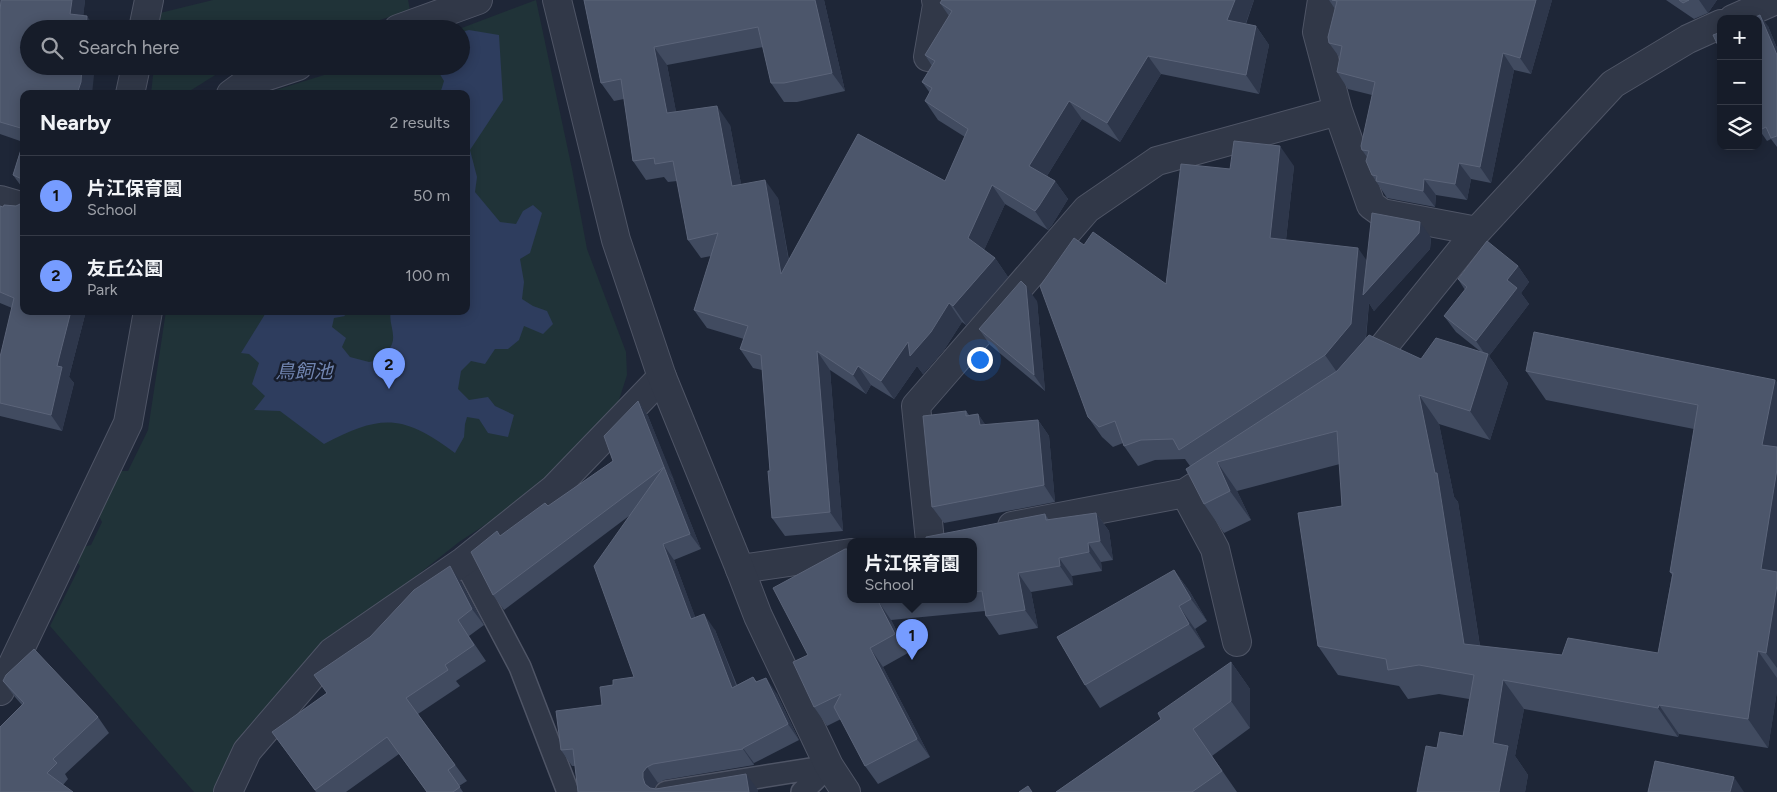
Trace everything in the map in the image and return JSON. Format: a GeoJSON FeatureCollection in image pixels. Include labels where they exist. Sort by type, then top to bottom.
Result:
{"type":"FeatureCollection","features":[{"type":"Feature","properties":{"kind":"street"},"geometry":{"type":"LineString","coordinates":[[145,20],[149,0]]}},
{"type":"Feature","properties":{"kind":"street"},"geometry":{"type":"LineString","coordinates":[[413,20],[431,9],[478,0]]}},
{"type":"Feature","properties":{"kind":"street"},"geometry":{"type":"LineString","coordinates":[[556,0],[616,240],[662,377],[758,616],[829,766],[846,792]]}},
{"type":"Feature","properties":{"kind":"street"},"geometry":{"type":"LineString","coordinates":[[1322,0],[1317,32],[1338,111],[1371,205],[1382,214],[1477,231]]}},
{"type":"Feature","properties":{"kind":"street"},"geometry":{"type":"LineString","coordinates":[[1742,15],[1776,0]]}},
{"type":"Feature","properties":{"kind":"street"},"geometry":{"type":"LineString","coordinates":[[928,57],[939,2]]}},
{"type":"Feature","properties":{"kind":"street"},"geometry":{"type":"LineString","coordinates":[[1349,387],[1364,372],[1477,231],[1613,84],[1688,39],[1717,26]]}},
{"type":"Feature","properties":{"kind":"street"},"geometry":{"type":"LineString","coordinates":[[131,90],[134,75]]}},
{"type":"Feature","properties":{"kind":"street"},"geometry":{"type":"LineString","coordinates":[[236,90],[246,83],[270,75]]}},
{"type":"Feature","properties":{"kind":"street"},"geometry":{"type":"LineString","coordinates":[[938,538],[916,406],[1087,209],[1157,161],[1338,111]]}},
{"type":"Feature","properties":{"kind":"street"},"geometry":{"type":"LineString","coordinates":[[0,200],[20,207]]}},
{"type":"Feature","properties":{"kind":"street"},"geometry":{"type":"LineString","coordinates":[[0,691],[128,423],[147,315]]}},
{"type":"Feature","properties":{"kind":"street"},"geometry":{"type":"LineString","coordinates":[[228,792],[247,750],[332,652],[464,561],[554,489],[662,377]]}},
{"type":"Feature","properties":{"kind":"street"},"geometry":{"type":"LineString","coordinates":[[990,530],[1185,493],[1242,456]]}},
{"type":"Feature","properties":{"kind":"street"},"geometry":{"type":"LineString","coordinates":[[1185,493],[1215,549],[1237,642]]}},
{"type":"Feature","properties":{"kind":"street"},"geometry":{"type":"LineString","coordinates":[[740,568],[847,554]]}},
{"type":"Feature","properties":{"kind":"lane"},"geometry":{"type":"LineString","coordinates":[[464,561],[520,667],[568,792]]}},
{"type":"Feature","properties":{"kind":"lane"},"geometry":{"type":"LineString","coordinates":[[666,792],[829,766]]}},
{"type":"Feature","properties":{"kind":"lane"},"geometry":{"type":"LineString","coordinates":[[802,792],[829,766]]}},
{"type":"Feature","properties":{"kind":"green space"},"geometry":{"type":"Polygon","coordinates":[[[213,0],[408,0],[410,10],[380,20],[159,20],[160,13],[213,0]]]}},
{"type":"Feature","properties":{"kind":"green space"},"geometry":{"type":"Polygon","coordinates":[[[536,0],[587,249],[626,352],[627,375],[618,403],[532,494],[459,542],[327,647],[219,792],[194,792],[50,626],[80,566],[75,559],[79,548],[91,545],[102,522],[95,508],[113,471],[128,471],[148,430],[165,315],[470,315],[470,90],[276,90],[324,75],[470,75],[470,25],[536,0]]]}},
{"type":"Feature","properties":{"kind":"green space"},"geometry":{"type":"Polygon","coordinates":[[[153,75],[215,75],[191,90],[151,90],[153,75]]]}},
{"type":"Feature","properties":{"kind":"water","name":"鳥飼池"},"geometry":{"type":"Polygon","coordinates":[[[470,30],[499,35],[503,100],[470,150],[470,90],[441,90],[444,81],[440,75],[470,75],[470,30]]]}},
{"type":"Feature","properties":{"kind":"water","name":"鳥飼池"},"geometry":{"type":"Polygon","coordinates":[[[470,150],[477,177],[475,192],[500,222],[516,224],[523,211],[533,205],[542,213],[530,253],[520,259],[524,282],[522,299],[533,306],[547,311],[553,324],[543,334],[524,326],[519,340],[508,349],[495,349],[485,364],[471,361],[461,371],[458,389],[469,400],[488,397],[495,406],[514,415],[508,437],[488,433],[479,419],[467,417],[464,437],[455,453],[421,431],[406,425],[391,423],[377,423],[361,427],[324,444],[280,411],[254,410],[265,396],[252,384],[259,363],[249,354],[241,353],[265,315],[344,315],[334,318],[332,327],[346,338],[342,347],[350,357],[369,362],[379,360],[392,344],[393,336],[390,315],[470,315],[470,150]]]}},
{"type":"Feature","properties":{"kind":"building"},"geometry":{"type":"Polygon","coordinates":[[[1,0],[72,0],[70,14],[87,16],[87,20],[20,20],[20,75],[81,75],[78,90],[20,90],[20,128],[0,122],[1,0]]]}},
{"type":"Feature","properties":{"kind":"building"},"geometry":{"type":"Polygon","coordinates":[[[584,0],[815,0],[832,73],[784,83],[771,83],[758,27],[654,47],[667,113],[717,106],[732,186],[765,180],[781,274],[858,134],[945,181],[968,129],[925,101],[932,88],[922,82],[935,61],[925,55],[952,11],[940,3],[942,0],[1235,0],[1227,20],[1256,26],[1246,75],[1148,56],[1107,123],[1069,101],[1029,166],[1055,181],[1039,206],[1035,211],[992,185],[968,238],[995,258],[953,306],[949,303],[931,332],[910,356],[908,342],[881,381],[858,366],[853,375],[817,351],[830,512],[772,518],[761,355],[740,349],[748,326],[694,310],[718,233],[688,240],[673,161],[655,164],[654,158],[633,161],[621,79],[601,83],[584,0]]]}},
{"type":"Feature","properties":{"kind":"building"},"geometry":{"type":"Polygon","coordinates":[[[1332,0],[1536,0],[1520,58],[1503,53],[1480,167],[1459,163],[1455,184],[1424,179],[1423,191],[1376,181],[1377,176],[1372,175],[1366,161],[1369,151],[1362,150],[1361,146],[1375,82],[1337,72],[1342,46],[1329,43],[1328,37],[1337,1],[1332,0]]]}},
{"type":"Feature","properties":{"kind":"building"},"geometry":{"type":"Polygon","coordinates":[[[1762,20],[1777,55],[1777,136],[1771,138],[1766,127],[1762,129],[1762,20]]]}},
{"type":"Feature","properties":{"kind":"building"},"geometry":{"type":"Polygon","coordinates":[[[1717,34],[1717,44],[1713,35],[1717,34]]]}},
{"type":"Feature","properties":{"kind":"building"},"geometry":{"type":"Polygon","coordinates":[[[1234,141],[1280,146],[1270,238],[1358,248],[1351,324],[1325,355],[1179,450],[1173,439],[1141,440],[1124,446],[1115,421],[1099,427],[1088,417],[1040,286],[1074,238],[1084,245],[1093,232],[1166,284],[1181,164],[1230,169],[1234,141]]]}},
{"type":"Feature","properties":{"kind":"building"},"geometry":{"type":"Polygon","coordinates":[[[20,153],[20,178],[13,175],[20,153]]]}},
{"type":"Feature","properties":{"kind":"building"},"geometry":{"type":"Polygon","coordinates":[[[20,204],[20,315],[70,315],[57,366],[62,367],[51,415],[0,403],[0,357],[14,298],[0,292],[0,206],[16,206],[20,204]]]}},
{"type":"Feature","properties":{"kind":"building"},"geometry":{"type":"Polygon","coordinates":[[[1372,213],[1420,222],[1419,233],[1363,295],[1372,213]]]}},
{"type":"Feature","properties":{"kind":"building"},"geometry":{"type":"Polygon","coordinates":[[[1487,241],[1518,266],[1507,280],[1517,288],[1476,341],[1444,316],[1467,287],[1458,279],[1487,241]]]}},
{"type":"Feature","properties":{"kind":"building"},"geometry":{"type":"Polygon","coordinates":[[[1021,281],[1026,286],[1034,375],[979,329],[1021,281]]]}},
{"type":"Feature","properties":{"kind":"building"},"geometry":{"type":"Polygon","coordinates":[[[1534,332],[1775,380],[1762,445],[1777,447],[1777,469],[1761,569],[1777,572],[1777,585],[1766,653],[1758,651],[1748,719],[1659,705],[1658,708],[1503,680],[1493,743],[1508,746],[1499,792],[1417,792],[1426,746],[1437,748],[1440,732],[1463,736],[1474,675],[1419,665],[1388,670],[1386,659],[1318,646],[1298,513],[1342,506],[1337,431],[1217,462],[1230,491],[1204,504],[1186,469],[1337,371],[1369,335],[1421,359],[1436,338],[1488,354],[1470,411],[1419,395],[1435,473],[1437,473],[1464,644],[1562,655],[1568,638],[1658,653],[1673,573],[1670,572],[1698,405],[1526,371],[1534,332]]]}},
{"type":"Feature","properties":{"kind":"building"},"geometry":{"type":"Polygon","coordinates":[[[638,401],[664,467],[493,595],[471,552],[497,531],[500,536],[545,503],[548,506],[613,461],[604,436],[638,401]]]}},
{"type":"Feature","properties":{"kind":"building"},"geometry":{"type":"Polygon","coordinates":[[[966,411],[966,416],[978,414],[980,425],[1038,420],[1044,485],[932,507],[923,416],[966,411]]]}},
{"type":"Feature","properties":{"kind":"building"},"geometry":{"type":"Polygon","coordinates":[[[664,467],[690,534],[663,544],[691,619],[704,614],[732,688],[753,677],[756,682],[766,678],[788,724],[743,749],[653,764],[643,772],[645,784],[650,788],[656,789],[746,774],[749,792],[578,792],[573,749],[561,750],[556,711],[602,705],[600,687],[613,685],[613,680],[634,677],[594,566],[664,467]]]}},
{"type":"Feature","properties":{"kind":"building"},"geometry":{"type":"Polygon","coordinates":[[[1096,513],[1100,541],[1088,543],[1089,552],[1059,558],[1060,566],[1018,573],[1025,610],[986,616],[982,591],[977,592],[977,538],[926,538],[1045,514],[1046,520],[1096,513]]]}},
{"type":"Feature","properties":{"kind":"building"},"geometry":{"type":"Polygon","coordinates":[[[847,549],[847,603],[879,603],[895,634],[870,648],[917,739],[865,766],[834,707],[841,694],[814,707],[793,662],[808,655],[773,588],[847,549]]]}},
{"type":"Feature","properties":{"kind":"building"},"geometry":{"type":"Polygon","coordinates":[[[450,566],[472,609],[458,620],[474,645],[445,665],[448,670],[406,698],[455,765],[448,770],[460,787],[453,792],[427,792],[387,737],[315,790],[272,732],[327,693],[314,675],[370,637],[414,590],[450,566]]]}},
{"type":"Feature","properties":{"kind":"building"},"geometry":{"type":"Polygon","coordinates":[[[1174,570],[1191,599],[1179,606],[1189,624],[1085,685],[1057,637],[1174,570]]]}},
{"type":"Feature","properties":{"kind":"building"},"geometry":{"type":"Polygon","coordinates":[[[34,649],[98,717],[53,759],[57,763],[47,773],[73,792],[0,792],[0,727],[24,703],[3,681],[6,675],[34,649]]]}},
{"type":"Feature","properties":{"kind":"building"},"geometry":{"type":"Polygon","coordinates":[[[1231,662],[1231,701],[1193,729],[1222,771],[1192,792],[1056,792],[1161,719],[1158,713],[1231,662]]]}},
{"type":"Feature","properties":{"kind":"building"},"geometry":{"type":"Polygon","coordinates":[[[1655,761],[1734,777],[1730,792],[1648,792],[1655,761]]]}},
{"type":"Feature","properties":{"kind":"building"},"geometry":{"type":"Polygon","coordinates":[[[1028,786],[1032,792],[1019,792],[1028,786]]]}},
{"type":"Feature","properties":{"kind":"place","name":"友丘公園"},"geometry":{"type":"Point","coordinates":[389,389]}},
{"type":"Feature","properties":{"kind":"place","name":"片江保育園"},"geometry":{"type":"Point","coordinates":[912,660]}}]}
